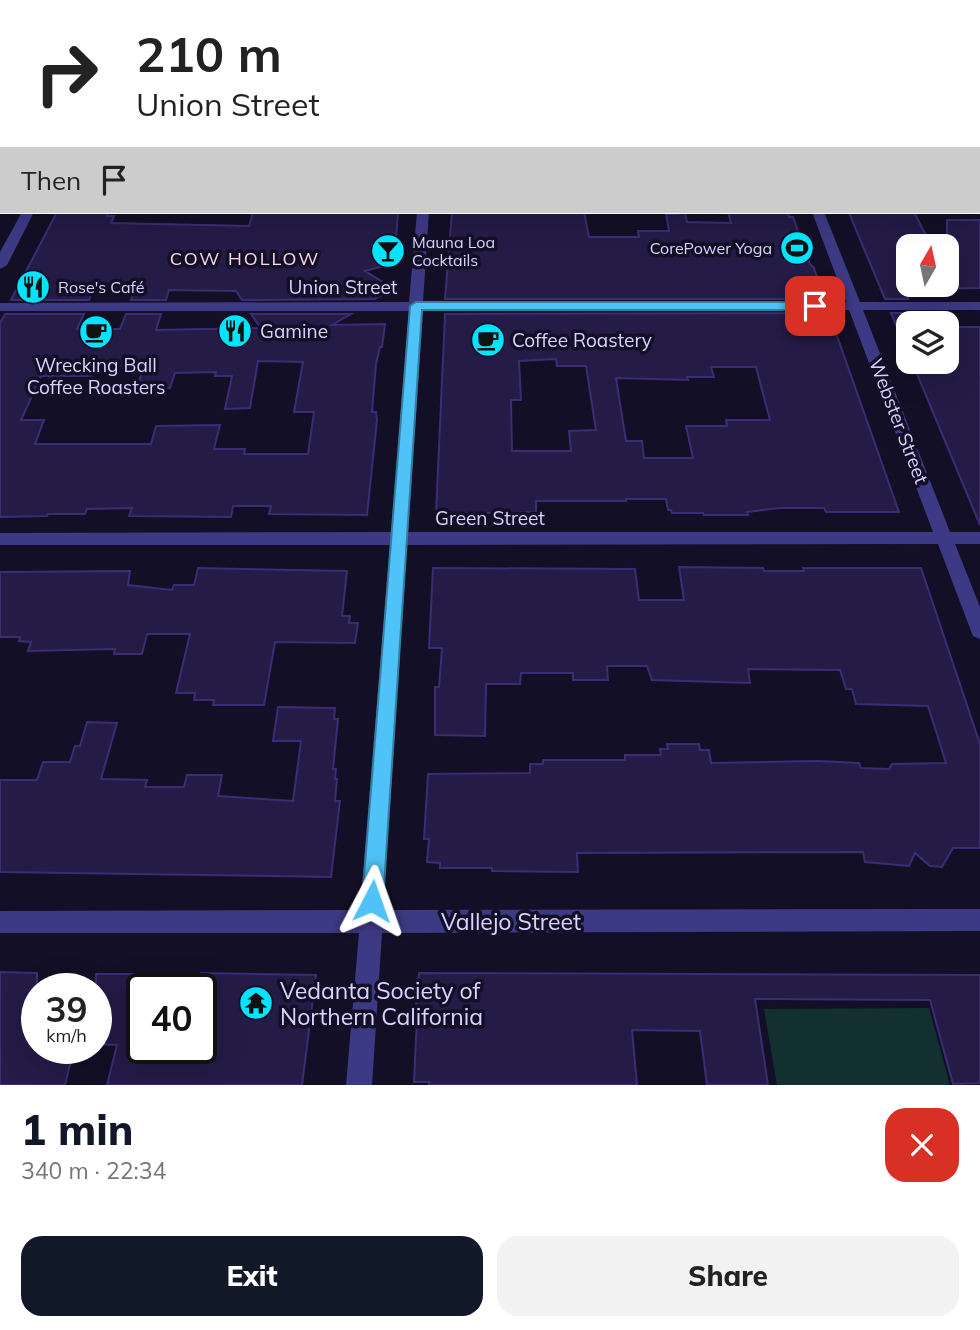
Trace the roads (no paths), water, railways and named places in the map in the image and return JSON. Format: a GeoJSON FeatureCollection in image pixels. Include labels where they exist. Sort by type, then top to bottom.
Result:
{"type":"FeatureCollection","features":[{"type":"Feature","properties":{"kind":"street"},"geometry":{"type":"LineString","coordinates":[[0,265],[27,214]]}},
{"type":"Feature","properties":{"kind":"street"},"geometry":{"type":"LineString","coordinates":[[359,1085],[423,214]]}},
{"type":"Feature","properties":{"kind":"street","name":"Webster Street"},"geometry":{"type":"LineString","coordinates":[[819,214],[980,631]]}},
{"type":"Feature","properties":{"kind":"street","name":"Union Street"},"geometry":{"type":"LineString","coordinates":[[0,307],[980,306]]}},
{"type":"Feature","properties":{"kind":"street","name":"Green Street"},"geometry":{"type":"LineString","coordinates":[[0,539],[980,538]]}},
{"type":"Feature","properties":{"kind":"street","name":"Vallejo Street"},"geometry":{"type":"LineString","coordinates":[[0,922],[980,920]]}},
{"type":"Feature","properties":{"kind":"place","name":"CorePower Yoga"},"geometry":{"type":"Point","coordinates":[797,248]}},
{"type":"Feature","properties":{"kind":"place","name":"Mauna Loa Cocktails"},"geometry":{"type":"Point","coordinates":[388,251]}},
{"type":"Feature","properties":{"kind":"place","name":"Rose's Café"},"geometry":{"type":"Point","coordinates":[33,287]}},
{"type":"Feature","properties":{"kind":"place","name":"Gamine"},"geometry":{"type":"Point","coordinates":[235,331]}},
{"type":"Feature","properties":{"kind":"place","name":"Wrecking Ball Coffee Roasters"},"geometry":{"type":"Point","coordinates":[96,332]}},
{"type":"Feature","properties":{"kind":"place","name":"Coffee Roastery"},"geometry":{"type":"Point","coordinates":[488,340]}},
{"type":"Feature","properties":{"kind":"place","name":"Vedanta Society of Northern California"},"geometry":{"type":"Point","coordinates":[256,1003]}},
{"type":"Feature","properties":{"kind":"district","name":"COW HOLLOW"},"geometry":{"type":"Point","coordinates":[245,258]}}]}
